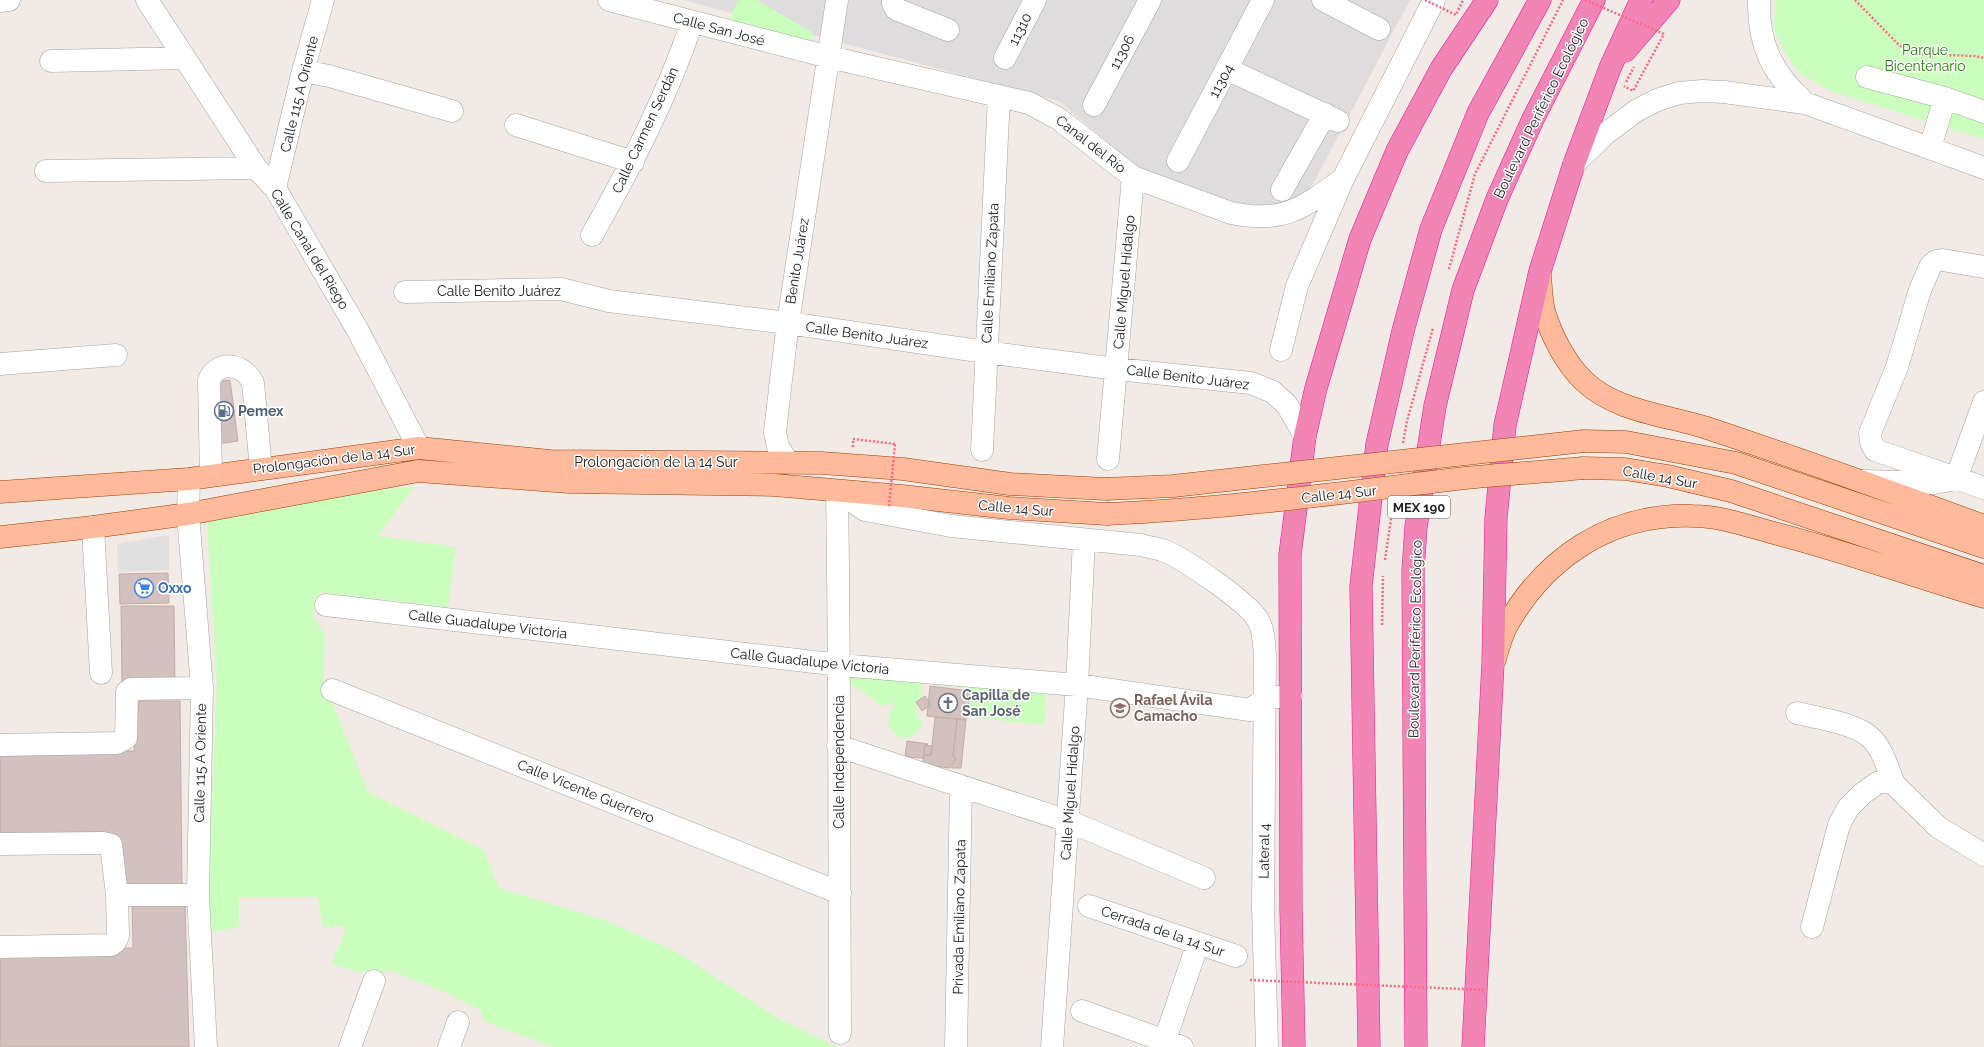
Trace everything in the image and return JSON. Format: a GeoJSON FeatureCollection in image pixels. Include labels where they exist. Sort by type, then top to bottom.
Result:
{"type":"FeatureCollection","features":[{"type":"Feature","properties":{"kind":"highway"},"geometry":{"type":"LineString","coordinates":[[1294,1047],[1291,908],[1290,555],[1305,436],[1316,388],[1360,239],[1397,151],[1438,76],[1487,0]]}},
{"type":"Feature","properties":{"kind":"highway","name":"MEX 190"},"geometry":{"type":"LineString","coordinates":[[1369,1047],[1362,586],[1377,444],[1402,331],[1431,229],[1478,113],[1540,0]]}},
{"type":"Feature","properties":{"kind":"highway","name":"Boulevard Periférico Ecológico"},"geometry":{"type":"LineString","coordinates":[[1416,1047],[1413,570],[1416,527],[1435,406],[1463,290],[1497,199],[1533,119],[1594,0]]}},
{"type":"Feature","properties":{"kind":"highway"},"geometry":{"type":"LineString","coordinates":[[1473,1047],[1493,663],[1496,518],[1505,425],[1540,271],[1574,164],[1610,68],[1641,0]]}},
{"type":"Feature","properties":{"kind":"highway"},"geometry":{"type":"LineString","coordinates":[[1610,68],[1670,0]]}},
{"type":"Feature","properties":{"kind":"main road"},"geometry":{"type":"LineString","coordinates":[[1540,271],[1544,311],[1560,350],[1572,368],[1585,382],[1598,392],[1642,411],[1706,428],[1861,481],[1984,526]]}},
{"type":"Feature","properties":{"kind":"main road","name":"Calle 14 Sur"},"geometry":{"type":"LineString","coordinates":[[788,462],[903,469],[1010,484],[1106,489],[1173,486],[1584,440],[1626,442],[1736,463],[1975,544]]}},
{"type":"Feature","properties":{"kind":"main road","name":"Prolongación de la 14 Sur"},"geometry":{"type":"LineString","coordinates":[[0,492],[189,479],[419,448],[550,461],[788,462]]}},
{"type":"Feature","properties":{"kind":"main road","name":"Calle 14 Sur"},"geometry":{"type":"LineString","coordinates":[[774,485],[842,492],[896,501],[1107,514],[1174,512],[1347,494],[1475,478],[1583,468],[1625,469],[1668,476],[1731,492],[1958,566],[1984,576]]}},
{"type":"Feature","properties":{"kind":"main road","name":"Prolongación de la 14 Sur"},"geometry":{"type":"LineString","coordinates":[[0,537],[93,527],[188,514],[418,471],[570,482],[774,485]]}},
{"type":"Feature","properties":{"kind":"main road"},"geometry":{"type":"LineString","coordinates":[[1493,663],[1505,628],[1533,587],[1549,570],[1572,551],[1600,535],[1629,524],[1652,518],[1674,516],[1713,517],[1801,539],[1984,597]]}},
{"type":"Feature","properties":{"kind":"street"},"geometry":{"type":"LineString","coordinates":[[0,1],[9,0]]}},
{"type":"Feature","properties":{"kind":"street","name":"Calle Canal del Riego"},"geometry":{"type":"LineString","coordinates":[[147,0],[256,168],[275,188],[357,329],[419,448]]}},
{"type":"Feature","properties":{"kind":"street","name":"Calle 115 A Oriente"},"geometry":{"type":"LineString","coordinates":[[275,188],[303,71],[323,0]]}},
{"type":"Feature","properties":{"kind":"street","name":"Calle San José"},"geometry":{"type":"LineString","coordinates":[[609,0],[829,57]]}},
{"type":"Feature","properties":{"kind":"street","name":"Benito Juárez"},"geometry":{"type":"LineString","coordinates":[[788,462],[778,447],[775,432],[788,323],[837,0]]}},
{"type":"Feature","properties":{"kind":"street"},"geometry":{"type":"LineString","coordinates":[[893,0],[896,9],[948,30]]}},
{"type":"Feature","properties":{"kind":"street","name":"11310"},"geometry":{"type":"LineString","coordinates":[[1004,58],[1035,0]]}},
{"type":"Feature","properties":{"kind":"street","name":"11306"},"geometry":{"type":"LineString","coordinates":[[1094,105],[1150,0]]}},
{"type":"Feature","properties":{"kind":"street","name":"11304"},"geometry":{"type":"LineString","coordinates":[[1178,161],[1263,0]]}},
{"type":"Feature","properties":{"kind":"street"},"geometry":{"type":"LineString","coordinates":[[1322,0],[1379,29]]}},
{"type":"Feature","properties":{"kind":"street"},"geometry":{"type":"LineString","coordinates":[[1281,350],[1298,286],[1343,179],[1434,0]]}},
{"type":"Feature","properties":{"kind":"street"},"geometry":{"type":"LineString","coordinates":[[1760,0],[1761,34],[1769,58],[1780,77],[1805,103]]}},
{"type":"Feature","properties":{"kind":"street","name":"Calle Carmen Serdán"},"geometry":{"type":"LineString","coordinates":[[592,235],[633,162],[667,89],[692,22]]}},
{"type":"Feature","properties":{"kind":"street","name":"Canal del Río"},"geometry":{"type":"LineString","coordinates":[[829,57],[1029,103],[1047,111],[1133,177],[1231,213],[1247,217],[1262,217],[1296,210],[1307,205],[1343,179]]}},
{"type":"Feature","properties":{"kind":"street"},"geometry":{"type":"LineString","coordinates":[[51,61],[184,58]]}},
{"type":"Feature","properties":{"kind":"street"},"geometry":{"type":"LineString","coordinates":[[1227,69],[1331,117],[1282,190]]}},
{"type":"Feature","properties":{"kind":"street"},"geometry":{"type":"LineString","coordinates":[[303,71],[329,76],[452,111]]}},
{"type":"Feature","properties":{"kind":"street"},"geometry":{"type":"LineString","coordinates":[[1867,77],[1945,98],[1984,112]]}},
{"type":"Feature","properties":{"kind":"street"},"geometry":{"type":"LineString","coordinates":[[1574,164],[1605,134],[1636,111],[1657,100],[1679,93],[1724,92],[1805,103],[1984,168]]}},
{"type":"Feature","properties":{"kind":"street","name":"Calle Emiliano Zapata"},"geometry":{"type":"LineString","coordinates":[[982,450],[985,352],[1000,96]]}},
{"type":"Feature","properties":{"kind":"street"},"geometry":{"type":"LineString","coordinates":[[1930,148],[1945,98]]}},
{"type":"Feature","properties":{"kind":"street"},"geometry":{"type":"LineString","coordinates":[[516,125],[633,162]]}},
{"type":"Feature","properties":{"kind":"street"},"geometry":{"type":"LineString","coordinates":[[46,171],[256,168]]}},
{"type":"Feature","properties":{"kind":"street","name":"Calle Miguel Hidalgo"},"geometry":{"type":"LineString","coordinates":[[1108,459],[1133,177]]}},
{"type":"Feature","properties":{"kind":"street"},"geometry":{"type":"LineString","coordinates":[[1984,267],[1942,260],[1936,261],[1931,265],[1920,290],[1897,367],[1870,433],[1871,442],[1875,450],[1984,488]]}},
{"type":"Feature","properties":{"kind":"street","name":"Calle Benito Juárez"},"geometry":{"type":"LineString","coordinates":[[405,292],[561,289],[609,300],[788,323],[985,352],[1117,369],[1251,383],[1273,392],[1287,405],[1305,436]]}},
{"type":"Feature","properties":{"kind":"street"},"geometry":{"type":"LineString","coordinates":[[0,364],[116,354]]}},
{"type":"Feature","properties":{"kind":"street"},"geometry":{"type":"LineString","coordinates":[[211,475],[209,380],[212,372],[221,367],[232,366],[242,369],[249,375],[253,383],[261,469]]}},
{"type":"Feature","properties":{"kind":"street"},"geometry":{"type":"LineString","coordinates":[[1956,479],[1984,402]]}},
{"type":"Feature","properties":{"kind":"street","name":"Calle 115 A Oriente"},"geometry":{"type":"LineString","coordinates":[[189,479],[188,514],[202,688],[198,896],[206,1047]]}},
{"type":"Feature","properties":{"kind":"street"},"geometry":{"type":"LineString","coordinates":[[1861,481],[1934,483],[1956,479]]}},
{"type":"Feature","properties":{"kind":"street","name":"Lateral 4"},"geometry":{"type":"LineString","coordinates":[[842,492],[865,510],[951,526],[1141,545],[1162,550],[1177,557],[1251,610],[1258,621],[1263,636],[1266,656],[1263,908],[1267,1047]]}},
{"type":"Feature","properties":{"kind":"street","name":"Calle Independencia"},"geometry":{"type":"LineString","coordinates":[[840,1033],[838,746],[842,492]]}},
{"type":"Feature","properties":{"kind":"street"},"geometry":{"type":"LineString","coordinates":[[93,527],[101,673]]}},
{"type":"Feature","properties":{"kind":"street","name":"Calle Miguel Hidalgo"},"geometry":{"type":"LineString","coordinates":[[1052,1047],[1077,685],[1084,540]]}},
{"type":"Feature","properties":{"kind":"street","name":"Calle Guadalupe Victoria"},"geometry":{"type":"LineString","coordinates":[[326,605],[840,665],[1077,685],[1250,710],[1266,698]]}},
{"type":"Feature","properties":{"kind":"street"},"geometry":{"type":"LineString","coordinates":[[0,745],[117,743],[126,738],[128,692],[132,689],[202,688]]}},
{"type":"Feature","properties":{"kind":"street","name":"Calle Vicente Guerrero"},"geometry":{"type":"LineString","coordinates":[[332,690],[840,893]]}},
{"type":"Feature","properties":{"kind":"street"},"geometry":{"type":"LineString","coordinates":[[1266,698],[1291,696]]}},
{"type":"Feature","properties":{"kind":"street"},"geometry":{"type":"LineString","coordinates":[[1797,713],[1852,728],[1870,737],[1879,748],[1894,784],[1938,827],[1984,855]]}},
{"type":"Feature","properties":{"kind":"street"},"geometry":{"type":"LineString","coordinates":[[838,746],[1068,821],[1204,878]]}},
{"type":"Feature","properties":{"kind":"street"},"geometry":{"type":"LineString","coordinates":[[1812,927],[1839,825],[1848,808],[1862,794],[1877,783],[1885,781],[1894,784]]}},
{"type":"Feature","properties":{"kind":"street","name":"Privada Emiliano Zapata"},"geometry":{"type":"LineString","coordinates":[[956,1047],[961,786]]}},
{"type":"Feature","properties":{"kind":"street"},"geometry":{"type":"LineString","coordinates":[[0,844],[112,845],[117,895],[118,936],[116,942],[111,945],[0,947]]}},
{"type":"Feature","properties":{"kind":"street"},"geometry":{"type":"LineString","coordinates":[[117,895],[198,896]]}},
{"type":"Feature","properties":{"kind":"street","name":"Cerrada de la 14 Sur"},"geometry":{"type":"LineString","coordinates":[[1089,906],[1236,956]]}},
{"type":"Feature","properties":{"kind":"street"},"geometry":{"type":"LineString","coordinates":[[1263,908],[1291,908]]}},
{"type":"Feature","properties":{"kind":"street"},"geometry":{"type":"LineString","coordinates":[[1082,1011],[1173,1044],[1198,943]]}},
{"type":"Feature","properties":{"kind":"street"},"geometry":{"type":"LineString","coordinates":[[350,1047],[374,981]]}},
{"type":"Feature","properties":{"kind":"street"},"geometry":{"type":"LineString","coordinates":[[450,1047],[458,1022]]}},
{"type":"Feature","properties":{"kind":"path"},"geometry":{"type":"LineString","coordinates":[[1425,0],[1456,15],[1463,0]]}},
{"type":"Feature","properties":{"kind":"path"},"geometry":{"type":"LineString","coordinates":[[1585,0],[1664,34],[1633,90],[1624,86]]}},
{"type":"Feature","properties":{"kind":"path"},"geometry":{"type":"LineString","coordinates":[[1855,0],[1899,45],[1913,54],[1975,56],[1984,58]]}},
{"type":"Feature","properties":{"kind":"path"},"geometry":{"type":"LineString","coordinates":[[853,439],[895,444],[896,501]]}},
{"type":"Feature","properties":{"kind":"path"},"geometry":{"type":"LineString","coordinates":[[1250,980],[1486,990]]}},
{"type":"Feature","properties":{"kind":"shaded area"},"geometry":{"type":"Polygon","coordinates":[[[683,0],[1410,0],[1303,203],[1245,208],[1135,166],[1059,101],[683,0]]]}},
{"type":"Feature","properties":{"kind":"shaded area"},"geometry":{"type":"Polygon","coordinates":[[[169,535],[169,570],[118,572],[117,544],[169,535]]]}},
{"type":"Feature","properties":{"kind":"green space"},"geometry":{"type":"Polygon","coordinates":[[[738,0],[757,0],[813,33],[810,43],[730,19],[738,0]]]}},
{"type":"Feature","properties":{"kind":"green space","name":"Parque Bicentenario"},"geometry":{"type":"Polygon","coordinates":[[[1776,0],[1984,0],[1984,139],[1831,91],[1799,73],[1785,52],[1774,30],[1776,0]]]}},
{"type":"Feature","properties":{"kind":"green space"},"geometry":{"type":"Polygon","coordinates":[[[414,487],[378,536],[456,547],[448,607],[320,592],[313,616],[325,635],[323,679],[368,792],[484,850],[499,888],[605,920],[680,954],[776,1017],[837,1047],[554,1047],[484,1021],[481,1010],[445,992],[389,970],[381,973],[374,969],[359,972],[332,964],[347,926],[323,927],[318,897],[239,897],[239,927],[210,932],[208,894],[217,687],[207,520],[360,491],[414,487]]]}},
{"type":"Feature","properties":{"kind":"green space"},"geometry":{"type":"Polygon","coordinates":[[[846,676],[918,680],[923,685],[920,695],[925,696],[916,702],[918,713],[916,718],[921,719],[922,726],[911,737],[900,738],[888,726],[890,711],[894,707],[891,699],[890,705],[879,705],[873,698],[866,695],[864,690],[853,685],[846,676]]]}},
{"type":"Feature","properties":{"kind":"green space"},"geometry":{"type":"Polygon","coordinates":[[[929,680],[1047,685],[1044,725],[967,717],[969,689],[929,684],[929,680]]]}},
{"type":"Feature","properties":{"kind":"building","name":"Pemex"},"geometry":{"type":"Polygon","coordinates":[[[230,380],[238,441],[217,444],[210,382],[230,380]]]}},
{"type":"Feature","properties":{"kind":"building","name":"Oxxo"},"geometry":{"type":"Polygon","coordinates":[[[168,573],[169,603],[120,604],[119,574],[168,573]]]}},
{"type":"Feature","properties":{"kind":"building"},"geometry":{"type":"Polygon","coordinates":[[[121,606],[174,606],[175,683],[122,684],[121,606]]]}},
{"type":"Feature","properties":{"kind":"building","name":"Capilla de San José"},"geometry":{"type":"Polygon","coordinates":[[[930,686],[970,691],[966,720],[927,716],[930,686]]]}},
{"type":"Feature","properties":{"kind":"building"},"geometry":{"type":"Polygon","coordinates":[[[925,696],[931,705],[922,711],[916,702],[925,696]]]}},
{"type":"Feature","properties":{"kind":"building"},"geometry":{"type":"Polygon","coordinates":[[[139,701],[180,701],[182,887],[123,887],[119,837],[0,839],[0,751],[134,751],[139,701]]]}},
{"type":"Feature","properties":{"kind":"building"},"geometry":{"type":"Polygon","coordinates":[[[935,717],[957,719],[953,757],[956,758],[949,768],[926,765],[923,761],[924,755],[931,755],[935,717]]]}},
{"type":"Feature","properties":{"kind":"building"},"geometry":{"type":"Polygon","coordinates":[[[957,719],[966,720],[961,768],[951,768],[956,758],[953,757],[957,719]]]}},
{"type":"Feature","properties":{"kind":"building"},"geometry":{"type":"Polygon","coordinates":[[[907,741],[928,744],[925,745],[923,758],[905,757],[907,741]]]}},
{"type":"Feature","properties":{"kind":"building"},"geometry":{"type":"Polygon","coordinates":[[[925,745],[932,746],[931,755],[924,755],[925,745]]]}},
{"type":"Feature","properties":{"kind":"building"},"geometry":{"type":"Polygon","coordinates":[[[132,902],[185,904],[189,1047],[0,1047],[0,952],[133,948],[132,902]]]}},
{"type":"Feature","properties":{"kind":"place","name":"Pemex"},"geometry":{"type":"Point","coordinates":[224,411]}},
{"type":"Feature","properties":{"kind":"place","name":"Oxxo"},"geometry":{"type":"Point","coordinates":[144,588]}},
{"type":"Feature","properties":{"kind":"place","name":"Capilla de San José"},"geometry":{"type":"Point","coordinates":[948,703]}},
{"type":"Feature","properties":{"kind":"place","name":"Rafael Ávila Camacho"},"geometry":{"type":"Point","coordinates":[1120,708]}}]}
